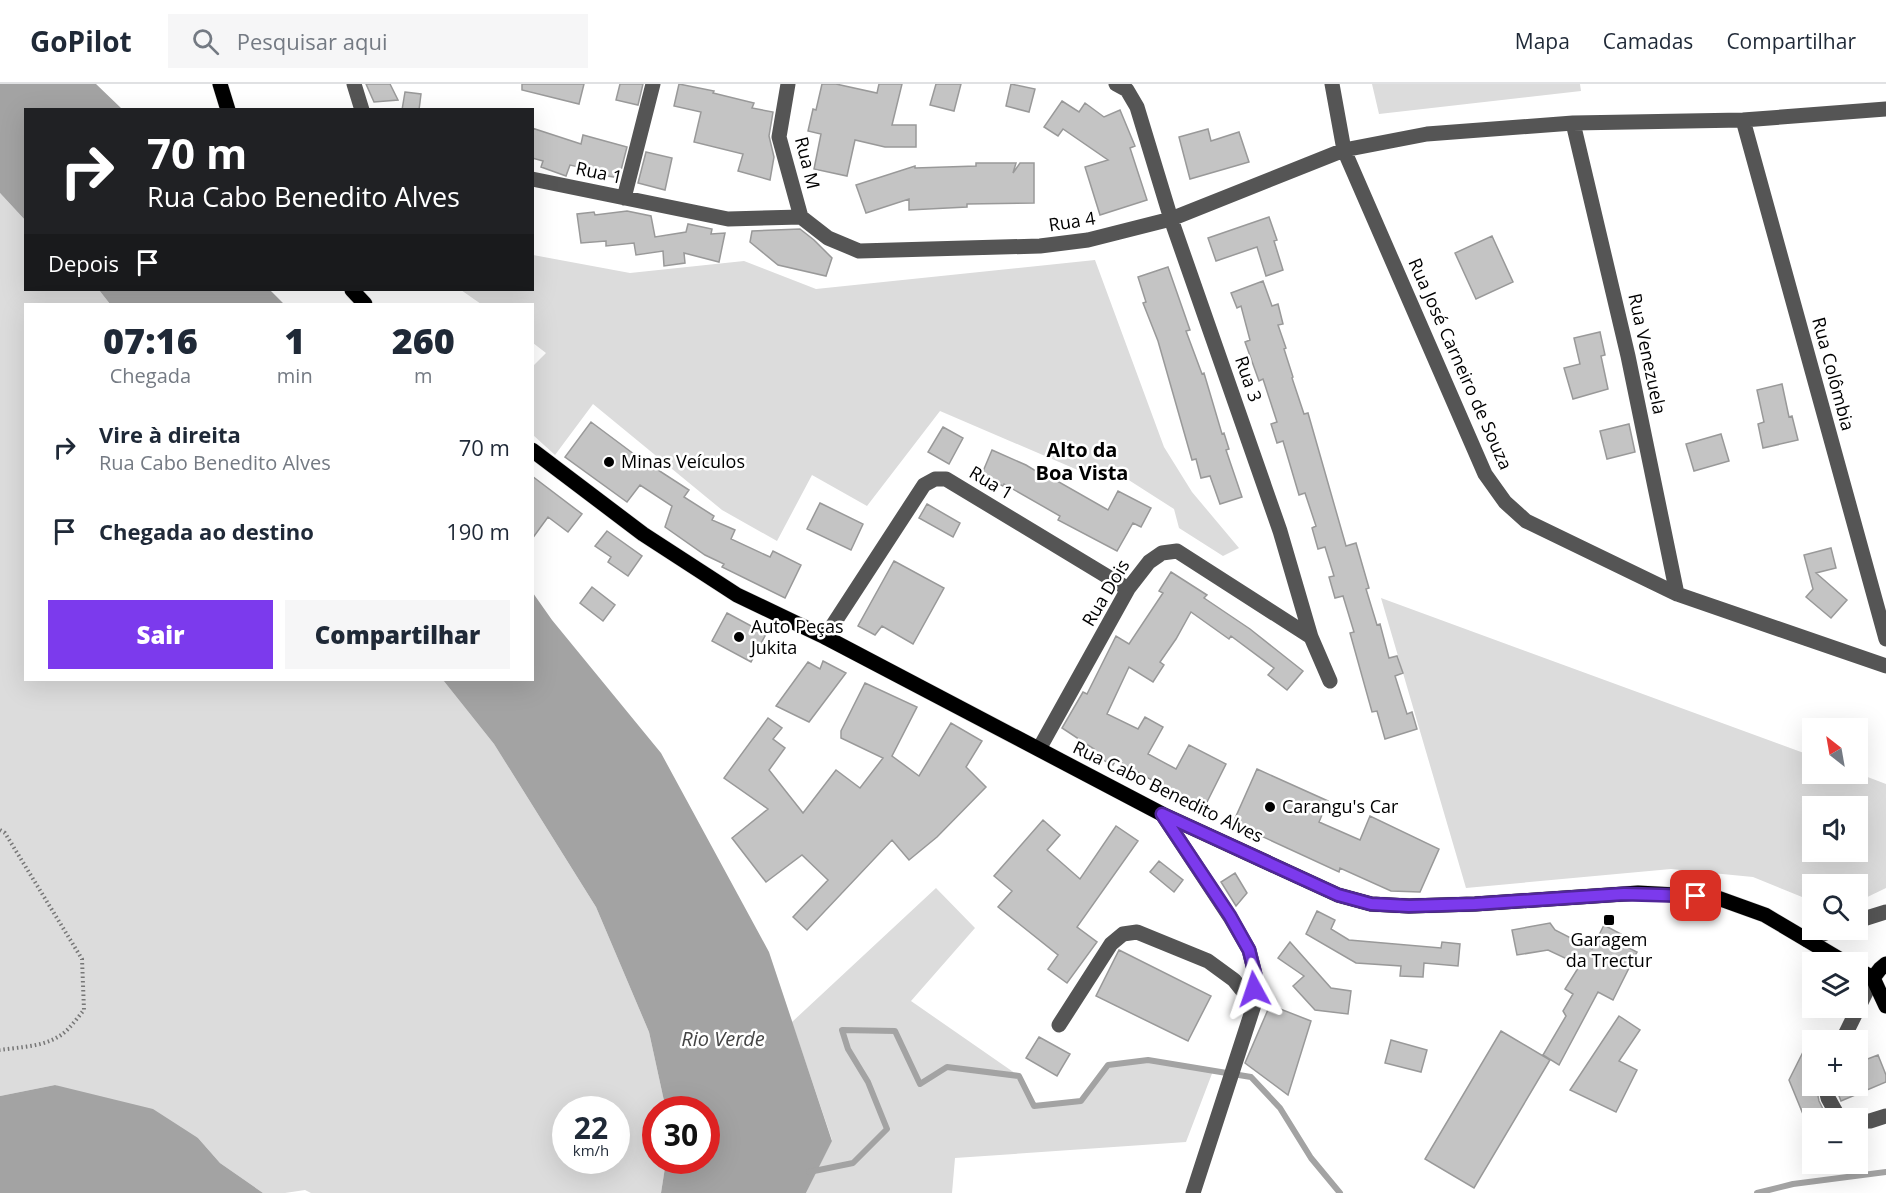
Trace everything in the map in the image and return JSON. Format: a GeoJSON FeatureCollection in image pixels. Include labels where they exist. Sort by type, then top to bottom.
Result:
{"type":"FeatureCollection","features":[{"type":"Feature","properties":{"kind":"main road"},"geometry":{"type":"LineString","coordinates":[[220,84],[227,108]]}},
{"type":"Feature","properties":{"kind":"main road"},"geometry":{"type":"LineString","coordinates":[[353,291],[364,303]]}},
{"type":"Feature","properties":{"kind":"main road","name":"Rua Cabo Benedito Alves"},"geometry":{"type":"LineString","coordinates":[[534,452],[643,534],[736,595],[825,637],[1162,814],[1338,895],[1371,904],[1409,906],[1475,904],[1628,893],[1715,897],[1766,915],[1802,937]]}},
{"type":"Feature","properties":{"kind":"main road","name":"Rua Cabo Benedito Alves"},"geometry":{"type":"LineString","coordinates":[[1807,940],[1827,952]]}},
{"type":"Feature","properties":{"kind":"main road"},"geometry":{"type":"LineString","coordinates":[[1873,978],[1886,964]]}},
{"type":"Feature","properties":{"kind":"main road"},"geometry":{"type":"LineString","coordinates":[[1868,975],[1873,978],[1886,1006]]}},
{"type":"Feature","properties":{"kind":"street"},"geometry":{"type":"LineString","coordinates":[[354,84],[361,108]]}},
{"type":"Feature","properties":{"kind":"street"},"geometry":{"type":"LineString","coordinates":[[624,198],[653,84]]}},
{"type":"Feature","properties":{"kind":"street","name":"Rua José Carneiro de Souza"},"geometry":{"type":"LineString","coordinates":[[1332,84],[1344,150],[1485,474],[1505,502],[1526,521],[1677,594],[1886,666]]}},
{"type":"Feature","properties":{"kind":"street","name":"Rua M"},"geometry":{"type":"LineString","coordinates":[[784,85],[780,136],[801,217]]}},
{"type":"Feature","properties":{"kind":"street","name":"Rua 3"},"geometry":{"type":"LineString","coordinates":[[1121,87],[1137,107],[1171,219],[1280,531],[1311,637],[1330,681]]}},
{"type":"Feature","properties":{"kind":"street"},"geometry":{"type":"LineString","coordinates":[[1344,150],[1427,134],[1573,123],[1743,120],[1886,109]]}},
{"type":"Feature","properties":{"kind":"street","name":"Rua Colômbia"},"geometry":{"type":"LineString","coordinates":[[1743,120],[1886,639]]}},
{"type":"Feature","properties":{"kind":"street","name":"Rua Venezuela"},"geometry":{"type":"LineString","coordinates":[[1573,123],[1628,356],[1677,594]]}},
{"type":"Feature","properties":{"kind":"street","name":"Rua 4"},"geometry":{"type":"LineString","coordinates":[[801,217],[828,238],[859,252],[1040,246],[1088,240],[1171,219],[1344,150]]}},
{"type":"Feature","properties":{"kind":"street","name":"Rua 1"},"geometry":{"type":"LineString","coordinates":[[534,179],[728,219],[801,217]]}},
{"type":"Feature","properties":{"kind":"street","name":"Rua 1"},"geometry":{"type":"LineString","coordinates":[[825,637],[924,485],[934,479],[946,479],[1128,589]]}},
{"type":"Feature","properties":{"kind":"street","name":"Rua Dois"},"geometry":{"type":"LineString","coordinates":[[1039,749],[1128,589],[1149,562],[1162,553],[1177,550],[1311,637]]}},
{"type":"Feature","properties":{"kind":"street"},"geometry":{"type":"LineString","coordinates":[[1162,814],[1230,916],[1249,950],[1255,974],[1254,1005],[1193,1193]]}},
{"type":"Feature","properties":{"kind":"street"},"geometry":{"type":"LineString","coordinates":[[1868,918],[1886,912]]}},
{"type":"Feature","properties":{"kind":"street"},"geometry":{"type":"LineString","coordinates":[[1059,1025],[1112,944],[1123,934],[1137,932],[1208,962],[1234,980],[1254,1005]]}},
{"type":"Feature","properties":{"kind":"street"},"geometry":{"type":"LineString","coordinates":[[1847,1030],[1873,978]]}},
{"type":"Feature","properties":{"kind":"street"},"geometry":{"type":"LineString","coordinates":[[1868,1121],[1886,1116]]}},
{"type":"Feature","properties":{"kind":"path"},"geometry":{"type":"LineString","coordinates":[[0,830],[5,833],[82,959],[84,1010],[63,1034],[55,1039],[40,1044],[0,1050]]}},
{"type":"Feature","properties":{"kind":"shaded area"},"geometry":{"type":"Polygon","coordinates":[[[1372,84],[1580,84],[1581,91],[1379,114],[1372,84]]]}},
{"type":"Feature","properties":{"kind":"shaded area"},"geometry":{"type":"Polygon","coordinates":[[[0,193],[24,219],[24,291],[100,291],[109,303],[24,303],[24,681],[444,681],[494,744],[596,907],[649,1032],[663,1096],[642,1096],[642,1174],[664,1174],[661,1193],[311,1193],[305,1190],[263,1193],[220,1163],[198,1138],[55,1085],[0,1096],[0,193]]]}},
{"type":"Feature","properties":{"kind":"shaded area"},"geometry":{"type":"Polygon","coordinates":[[[534,255],[630,273],[744,261],[816,289],[1095,260],[1164,447],[1192,492],[1239,548],[1223,556],[1179,528],[1174,509],[1113,470],[1101,480],[940,411],[867,506],[812,475],[777,541],[722,510],[593,404],[555,455],[534,436],[534,365],[546,353],[534,344],[534,303],[480,303],[462,291],[534,291],[534,255]]]}},
{"type":"Feature","properties":{"kind":"shaded area"},"geometry":{"type":"Polygon","coordinates":[[[1381,598],[1802,752],[1802,784],[1868,784],[1868,777],[1886,784],[1886,888],[1868,897],[1868,874],[1802,874],[1802,897],[1753,877],[1671,869],[1466,888],[1381,598]]]}},
{"type":"Feature","properties":{"kind":"shaded area"},"geometry":{"type":"Polygon","coordinates":[[[936,888],[975,928],[911,1001],[1019,1076],[1034,1105],[1081,1101],[1108,1065],[1148,1060],[1213,1071],[1186,1142],[955,1158],[952,1193],[806,1193],[832,1140],[792,1022],[936,888]]]}},
{"type":"Feature","properties":{"kind":"water"},"geometry":{"type":"Polygon","coordinates":[[[0,84],[96,84],[121,108],[24,108],[24,219],[0,193],[0,84]]]}},
{"type":"Feature","properties":{"kind":"water"},"geometry":{"type":"Polygon","coordinates":[[[100,291],[271,291],[283,303],[109,303],[100,291]]]}},
{"type":"Feature","properties":{"kind":"water","name":"Rio Verde"},"geometry":{"type":"Polygon","coordinates":[[[534,594],[552,620],[661,753],[769,952],[832,1141],[806,1193],[661,1193],[664,1174],[720,1174],[720,1096],[663,1096],[649,1032],[596,907],[494,744],[444,681],[534,681],[534,594]]]}},
{"type":"Feature","properties":{"kind":"water"},"geometry":{"type":"Polygon","coordinates":[[[55,1085],[153,1109],[198,1138],[220,1163],[263,1193],[0,1193],[0,1096],[55,1085]]]}},
{"type":"Feature","properties":{"kind":"building"},"geometry":{"type":"Polygon","coordinates":[[[366,84],[390,84],[398,100],[374,102],[366,84]]]}},
{"type":"Feature","properties":{"kind":"building"},"geometry":{"type":"Polygon","coordinates":[[[522,84],[584,84],[579,104],[522,90],[522,84]]]}},
{"type":"Feature","properties":{"kind":"building"},"geometry":{"type":"Polygon","coordinates":[[[620,84],[643,84],[638,105],[616,100],[620,84]]]}},
{"type":"Feature","properties":{"kind":"building"},"geometry":{"type":"Polygon","coordinates":[[[679,84],[714,91],[713,93],[754,103],[752,108],[773,112],[769,136],[774,157],[770,180],[738,171],[743,154],[694,142],[701,112],[674,106],[679,84]]]}},
{"type":"Feature","properties":{"kind":"building"},"geometry":{"type":"Polygon","coordinates":[[[822,84],[836,84],[877,93],[879,84],[902,84],[892,125],[916,125],[916,147],[885,147],[855,140],[847,176],[814,169],[821,134],[808,131],[822,84]]]}},
{"type":"Feature","properties":{"kind":"building"},"geometry":{"type":"Polygon","coordinates":[[[936,84],[961,84],[954,111],[930,105],[936,84]]]}},
{"type":"Feature","properties":{"kind":"building"},"geometry":{"type":"Polygon","coordinates":[[[1011,84],[1035,89],[1029,112],[1006,106],[1011,84]]]}},
{"type":"Feature","properties":{"kind":"building"},"geometry":{"type":"Polygon","coordinates":[[[405,92],[421,94],[419,108],[402,108],[405,92]]]}},
{"type":"Feature","properties":{"kind":"building"},"geometry":{"type":"Polygon","coordinates":[[[1062,101],[1079,112],[1085,103],[1104,117],[1120,110],[1135,146],[1130,148],[1147,200],[1100,215],[1085,167],[1108,160],[1063,129],[1058,136],[1044,127],[1062,101]]]}},
{"type":"Feature","properties":{"kind":"building"},"geometry":{"type":"Polygon","coordinates":[[[534,129],[581,144],[583,135],[627,147],[619,178],[570,165],[566,176],[541,167],[543,161],[534,159],[534,129]]]}},
{"type":"Feature","properties":{"kind":"building"},"geometry":{"type":"Polygon","coordinates":[[[1208,129],[1211,141],[1239,132],[1249,162],[1190,179],[1179,137],[1208,129]]]}},
{"type":"Feature","properties":{"kind":"building"},"geometry":{"type":"Polygon","coordinates":[[[646,152],[672,158],[665,190],[638,183],[646,152]]]}},
{"type":"Feature","properties":{"kind":"building"},"geometry":{"type":"Polygon","coordinates":[[[976,163],[1016,163],[1013,173],[1020,163],[1034,163],[1034,203],[967,204],[967,207],[909,210],[909,199],[866,213],[856,185],[915,166],[915,168],[976,166],[976,163]]]}},
{"type":"Feature","properties":{"kind":"building"},"geometry":{"type":"Polygon","coordinates":[[[627,211],[651,216],[655,237],[686,232],[688,224],[712,229],[711,234],[725,233],[719,262],[684,253],[685,263],[664,266],[663,251],[636,255],[634,243],[606,246],[606,241],[581,243],[577,214],[594,212],[595,215],[627,211]]]}},
{"type":"Feature","properties":{"kind":"building"},"geometry":{"type":"Polygon","coordinates":[[[1269,217],[1277,240],[1274,241],[1283,270],[1266,276],[1257,247],[1216,261],[1208,238],[1269,217]]]}},
{"type":"Feature","properties":{"kind":"building"},"geometry":{"type":"Polygon","coordinates":[[[800,229],[832,258],[826,276],[778,265],[750,242],[752,231],[800,229]]]}},
{"type":"Feature","properties":{"kind":"building"},"geometry":{"type":"Polygon","coordinates":[[[1492,236],[1513,282],[1476,299],[1455,253],[1492,236]]]}},
{"type":"Feature","properties":{"kind":"building"},"geometry":{"type":"Polygon","coordinates":[[[1168,267],[1190,330],[1186,331],[1202,374],[1204,373],[1222,434],[1224,433],[1229,449],[1226,450],[1242,497],[1220,504],[1210,476],[1201,478],[1196,459],[1192,460],[1158,341],[1143,303],[1146,302],[1138,277],[1168,267]]]}},
{"type":"Feature","properties":{"kind":"building"},"geometry":{"type":"Polygon","coordinates":[[[1263,281],[1272,306],[1278,304],[1283,324],[1278,325],[1286,348],[1284,349],[1292,378],[1304,414],[1308,413],[1346,546],[1356,543],[1377,625],[1380,624],[1389,658],[1397,656],[1403,673],[1395,676],[1407,714],[1412,712],[1417,729],[1385,739],[1377,711],[1372,712],[1350,633],[1354,632],[1343,596],[1335,598],[1329,577],[1334,576],[1325,547],[1318,549],[1312,528],[1316,526],[1305,493],[1299,495],[1283,441],[1277,443],[1271,424],[1277,422],[1263,379],[1259,381],[1245,342],[1250,340],[1241,306],[1237,308],[1231,293],[1263,281]]]}},
{"type":"Feature","properties":{"kind":"building"},"geometry":{"type":"Polygon","coordinates":[[[1600,332],[1605,355],[1601,356],[1608,389],[1573,399],[1564,368],[1580,364],[1574,338],[1600,332]]]}},
{"type":"Feature","properties":{"kind":"building"},"geometry":{"type":"Polygon","coordinates":[[[1782,384],[1789,417],[1792,416],[1798,440],[1763,448],[1758,424],[1764,422],[1757,390],[1782,384]]]}},
{"type":"Feature","properties":{"kind":"building"},"geometry":{"type":"Polygon","coordinates":[[[591,422],[654,469],[689,490],[684,497],[714,516],[712,520],[735,530],[731,539],[770,557],[773,551],[801,565],[785,598],[722,567],[724,564],[705,555],[665,527],[672,506],[640,485],[627,502],[565,457],[591,422]]]}},
{"type":"Feature","properties":{"kind":"building"},"geometry":{"type":"Polygon","coordinates":[[[1629,424],[1635,452],[1607,459],[1600,431],[1629,424]]]}},
{"type":"Feature","properties":{"kind":"building"},"geometry":{"type":"Polygon","coordinates":[[[943,427],[963,438],[949,464],[928,452],[943,427]]]}},
{"type":"Feature","properties":{"kind":"building"},"geometry":{"type":"Polygon","coordinates":[[[1721,434],[1729,461],[1694,471],[1686,444],[1721,434]]]}},
{"type":"Feature","properties":{"kind":"building"},"geometry":{"type":"Polygon","coordinates":[[[992,450],[1044,476],[1045,474],[1108,510],[1118,491],[1151,508],[1141,527],[1133,523],[1117,551],[1058,520],[1060,516],[1004,484],[1003,486],[981,476],[992,450]]]}},
{"type":"Feature","properties":{"kind":"building"},"geometry":{"type":"Polygon","coordinates":[[[534,478],[582,514],[568,532],[548,517],[534,536],[534,478]]]}},
{"type":"Feature","properties":{"kind":"building"},"geometry":{"type":"Polygon","coordinates":[[[820,503],[863,524],[851,550],[807,529],[820,503]]]}},
{"type":"Feature","properties":{"kind":"building"},"geometry":{"type":"Polygon","coordinates":[[[927,504],[960,523],[953,537],[919,518],[927,504]]]}},
{"type":"Feature","properties":{"kind":"building"},"geometry":{"type":"Polygon","coordinates":[[[607,531],[642,556],[628,576],[608,562],[611,557],[595,546],[607,531]]]}},
{"type":"Feature","properties":{"kind":"building"},"geometry":{"type":"Polygon","coordinates":[[[1831,548],[1836,568],[1816,573],[1847,600],[1831,618],[1806,597],[1813,589],[1804,555],[1831,548]]]}},
{"type":"Feature","properties":{"kind":"building"},"geometry":{"type":"Polygon","coordinates":[[[894,561],[944,588],[913,644],[882,626],[875,635],[858,626],[894,561]]]}},
{"type":"Feature","properties":{"kind":"building"},"geometry":{"type":"Polygon","coordinates":[[[1171,572],[1207,595],[1204,598],[1250,629],[1303,671],[1287,690],[1268,675],[1274,668],[1231,636],[1229,639],[1191,612],[1160,662],[1164,665],[1153,682],[1129,667],[1107,714],[1138,729],[1145,717],[1163,727],[1148,754],[1176,769],[1189,745],[1226,764],[1202,812],[1166,793],[1168,789],[1116,760],[1113,765],[1091,754],[1094,749],[1062,728],[1083,692],[1087,694],[1116,636],[1129,644],[1163,593],[1159,591],[1171,572]]]}},
{"type":"Feature","properties":{"kind":"building"},"geometry":{"type":"Polygon","coordinates":[[[592,587],[615,605],[603,621],[580,603],[592,587]]]}},
{"type":"Feature","properties":{"kind":"building","name":"Auto Peças Jukita"},"geometry":{"type":"Polygon","coordinates":[[[727,613],[766,634],[751,662],[712,641],[727,613]]]}},
{"type":"Feature","properties":{"kind":"building"},"geometry":{"type":"Polygon","coordinates":[[[823,661],[846,673],[809,722],[776,706],[808,662],[820,669],[823,661]]]}},
{"type":"Feature","properties":{"kind":"building"},"geometry":{"type":"Polygon","coordinates":[[[865,683],[917,707],[892,756],[919,776],[951,723],[982,741],[966,767],[986,787],[937,837],[909,860],[892,840],[807,930],[793,917],[828,880],[802,855],[766,882],[732,838],[768,809],[724,778],[768,718],[782,728],[773,739],[785,748],[769,770],[803,813],[836,770],[860,788],[883,758],[841,738],[841,731],[865,683]]]}},
{"type":"Feature","properties":{"kind":"building"},"geometry":{"type":"Polygon","coordinates":[[[1257,769],[1328,801],[1319,822],[1360,840],[1370,816],[1439,849],[1420,892],[1391,891],[1340,868],[1339,872],[1233,823],[1257,769]]]}},
{"type":"Feature","properties":{"kind":"building"},"geometry":{"type":"Polygon","coordinates":[[[1043,820],[1060,835],[1047,850],[1080,879],[1116,826],[1138,841],[1077,927],[1097,942],[1067,983],[1048,969],[1058,955],[998,907],[1012,891],[994,876],[1043,820]]]}},
{"type":"Feature","properties":{"kind":"building"},"geometry":{"type":"Polygon","coordinates":[[[1159,861],[1183,880],[1174,892],[1150,872],[1159,861]]]}},
{"type":"Feature","properties":{"kind":"building"},"geometry":{"type":"Polygon","coordinates":[[[1235,873],[1247,893],[1236,906],[1221,882],[1235,873]]]}},
{"type":"Feature","properties":{"kind":"building"},"geometry":{"type":"Polygon","coordinates":[[[1317,911],[1335,920],[1331,929],[1349,940],[1441,948],[1442,942],[1460,944],[1458,966],[1424,963],[1423,977],[1400,976],[1401,966],[1356,963],[1306,934],[1317,911]]]}},
{"type":"Feature","properties":{"kind":"building"},"geometry":{"type":"Polygon","coordinates":[[[1550,923],[1555,930],[1592,949],[1604,925],[1621,934],[1617,942],[1637,952],[1613,1000],[1598,992],[1559,1065],[1543,1055],[1566,1016],[1563,1011],[1573,994],[1565,989],[1580,965],[1548,950],[1517,955],[1512,930],[1550,923]]]}},
{"type":"Feature","properties":{"kind":"building"},"geometry":{"type":"Polygon","coordinates":[[[1290,942],[1331,988],[1351,991],[1348,1014],[1315,1010],[1293,986],[1304,976],[1278,958],[1290,942]]]}},
{"type":"Feature","properties":{"kind":"building"},"geometry":{"type":"Polygon","coordinates":[[[1119,950],[1211,996],[1188,1041],[1096,996],[1119,950]]]}},
{"type":"Feature","properties":{"kind":"building"},"geometry":{"type":"Polygon","coordinates":[[[1270,1005],[1311,1021],[1288,1095],[1245,1063],[1270,1005]]]}},
{"type":"Feature","properties":{"kind":"building"},"geometry":{"type":"Polygon","coordinates":[[[1619,1016],[1640,1030],[1619,1061],[1637,1070],[1616,1112],[1570,1090],[1619,1016]]]}},
{"type":"Feature","properties":{"kind":"building"},"geometry":{"type":"Polygon","coordinates":[[[1501,1031],[1550,1060],[1474,1188],[1425,1159],[1501,1031]]]}},
{"type":"Feature","properties":{"kind":"building"},"geometry":{"type":"Polygon","coordinates":[[[1039,1037],[1070,1054],[1057,1076],[1026,1058],[1039,1037]]]}},
{"type":"Feature","properties":{"kind":"building"},"geometry":{"type":"Polygon","coordinates":[[[1391,1040],[1427,1050],[1421,1072],[1385,1063],[1391,1040]]]}},
{"type":"Feature","properties":{"kind":"building"},"geometry":{"type":"Polygon","coordinates":[[[1802,1054],[1802,1096],[1818,1096],[1822,1108],[1802,1108],[1802,1112],[1789,1080],[1802,1054]]]}},
{"type":"Feature","properties":{"kind":"building"},"geometry":{"type":"Polygon","coordinates":[[[1878,1055],[1886,1075],[1886,1082],[1868,1090],[1868,1059],[1878,1055]]]}},
{"type":"Feature","properties":{"kind":"building"},"geometry":{"type":"Polygon","coordinates":[[[1839,1096],[1853,1096],[1841,1101],[1839,1096]]]}},
{"type":"Feature","properties":{"kind":"waterway"},"geometry":{"type":"LineString","coordinates":[[809,1172],[853,1163],[887,1129],[868,1082],[848,1049],[842,1030],[895,1031],[920,1084],[947,1067],[1019,1076],[1034,1106],[1081,1101],[1108,1065],[1148,1060],[1251,1077],[1280,1108],[1311,1158],[1340,1193]]}},
{"type":"Feature","properties":{"kind":"waterway"},"geometry":{"type":"LineString","coordinates":[[1757,1193],[1793,1184],[1886,1172]]}},
{"type":"Feature","properties":{"kind":"place","name":"Minas Veículos"},"geometry":{"type":"Point","coordinates":[609,462]}},
{"type":"Feature","properties":{"kind":"place","name":"Auto Peças Jukita"},"geometry":{"type":"Point","coordinates":[739,637]}},
{"type":"Feature","properties":{"kind":"place","name":"Carangu's Car"},"geometry":{"type":"Point","coordinates":[1270,807]}},
{"type":"Feature","properties":{"kind":"place","name":"Garagem da Trectur"},"geometry":{"type":"Point","coordinates":[1609,920]}},
{"type":"Feature","properties":{"kind":"district","name":"Alto da Boa Vista"},"geometry":{"type":"Point","coordinates":[1082,462]}},
{"type":"Feature","properties":{"kind":"route"},"geometry":{"type":"LineString","coordinates":[[1254,989],[1255,974],[1249,950],[1230,916],[1162,814],[1338,895],[1371,904],[1409,906],[1475,904],[1638,893],[1696,896]]}}]}
